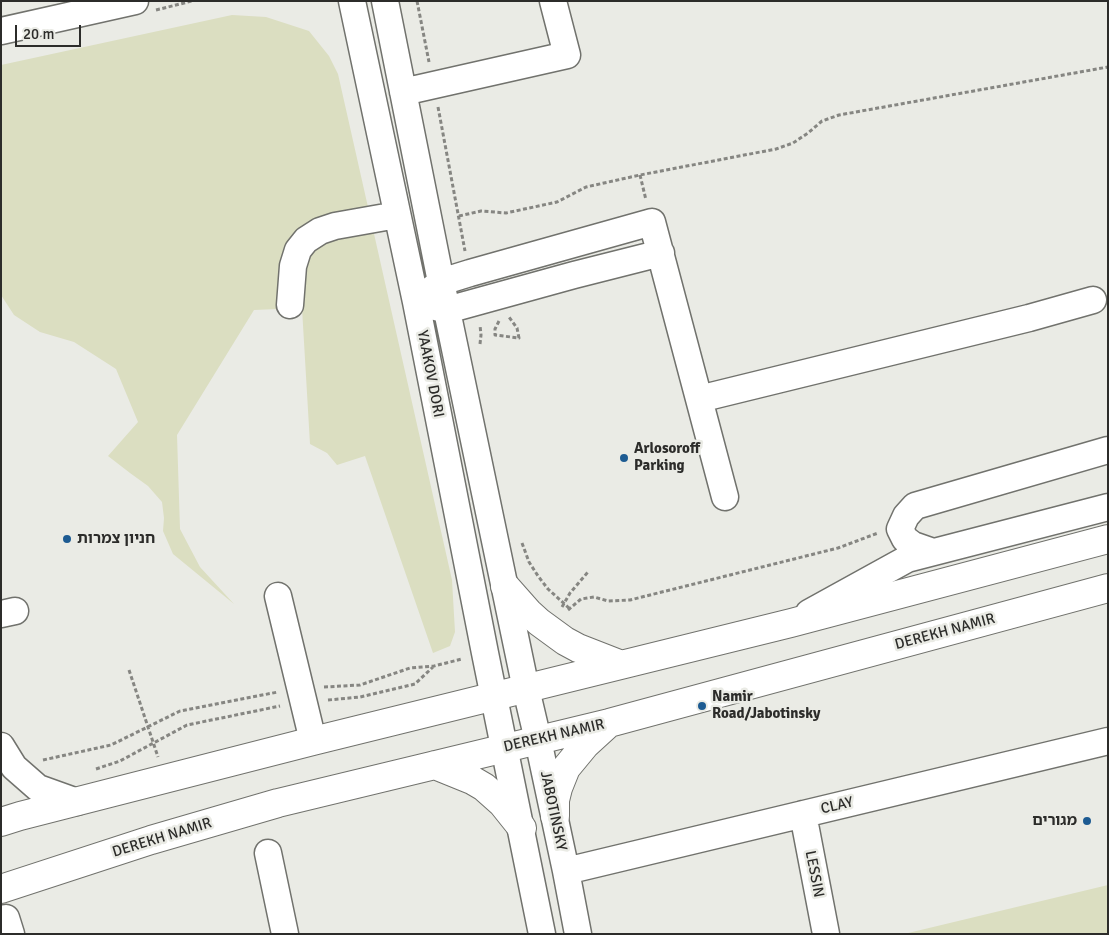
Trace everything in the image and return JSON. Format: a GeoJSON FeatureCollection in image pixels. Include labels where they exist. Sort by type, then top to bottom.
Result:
{"type":"FeatureCollection","features":[{"type":"Feature","properties":{"kind":"main road"},"geometry":{"type":"LineString","coordinates":[[1,822],[313,741],[791,623],[1108,539]]}},
{"type":"Feature","properties":{"kind":"main road"},"geometry":{"type":"LineString","coordinates":[[505,586],[528,612],[549,629],[578,648],[619,664]]}},
{"type":"Feature","properties":{"kind":"main road","name":"DEREKH NAMIR"},"geometry":{"type":"LineString","coordinates":[[1,889],[151,840],[278,803],[609,723],[1108,588]]}},
{"type":"Feature","properties":{"kind":"main road"},"geometry":{"type":"LineString","coordinates":[[555,816],[555,800],[566,768],[585,745],[609,723]]}},
{"type":"Feature","properties":{"kind":"main road"},"geometry":{"type":"LineString","coordinates":[[435,765],[484,787],[502,804],[522,828]]}},
{"type":"Feature","properties":{"kind":"street"},"geometry":{"type":"LineString","coordinates":[[1,31],[135,1]]}},
{"type":"Feature","properties":{"kind":"street","name":"YAAKOV DORI"},"geometry":{"type":"LineString","coordinates":[[352,1],[416,302],[504,748]]}},
{"type":"Feature","properties":{"kind":"street","name":"YAAKOV DORI"},"geometry":{"type":"LineString","coordinates":[[385,1],[440,282],[526,689]]}},
{"type":"Feature","properties":{"kind":"street"},"geometry":{"type":"LineString","coordinates":[[403,92],[567,55],[553,1]]}},
{"type":"Feature","properties":{"kind":"street"},"geometry":{"type":"LineString","coordinates":[[290,305],[293,266],[298,250],[306,240],[320,231],[335,226],[397,214]]}},
{"type":"Feature","properties":{"kind":"street"},"geometry":{"type":"LineString","coordinates":[[416,302],[440,282],[652,222],[725,497]]}},
{"type":"Feature","properties":{"kind":"street"},"geometry":{"type":"LineString","coordinates":[[416,302],[446,310],[660,253]]}},
{"type":"Feature","properties":{"kind":"street"},"geometry":{"type":"LineString","coordinates":[[700,399],[1029,318],[1093,300]]}},
{"type":"Feature","properties":{"kind":"street"},"geometry":{"type":"LineString","coordinates":[[933,552],[905,540],[900,529],[909,515],[1108,450]]}},
{"type":"Feature","properties":{"kind":"street"},"geometry":{"type":"LineString","coordinates":[[791,623],[907,559],[1108,507]]}},
{"type":"Feature","properties":{"kind":"street"},"geometry":{"type":"LineString","coordinates":[[278,596],[313,741]]}},
{"type":"Feature","properties":{"kind":"street","name":"JABOTINSKY"},"geometry":{"type":"LineString","coordinates":[[526,689],[555,816],[578,934]]}},
{"type":"Feature","properties":{"kind":"street","name":"CLAY"},"geometry":{"type":"LineString","coordinates":[[566,871],[1108,741]]}},
{"type":"Feature","properties":{"kind":"street"},"geometry":{"type":"LineString","coordinates":[[504,748],[522,828],[542,934]]}},
{"type":"Feature","properties":{"kind":"street"},"geometry":{"type":"LineString","coordinates":[[7,756],[38,788],[77,802]]}},
{"type":"Feature","properties":{"kind":"street","name":"LESSIN"},"geometry":{"type":"LineString","coordinates":[[802,814],[826,934]]}},
{"type":"Feature","properties":{"kind":"street"},"geometry":{"type":"LineString","coordinates":[[268,853],[285,934]]}},
{"type":"Feature","properties":{"kind":"path"},"geometry":{"type":"LineString","coordinates":[[459,216],[481,211],[506,213],[557,202],[586,187],[640,174],[776,149],[793,143],[822,121],[839,115],[1108,66]]}},
{"type":"Feature","properties":{"kind":"path"},"geometry":{"type":"LineString","coordinates":[[508,314],[517,328],[519,338],[494,335],[501,319],[508,314]]}},
{"type":"Feature","properties":{"kind":"path"},"geometry":{"type":"LineString","coordinates":[[569,608],[581,599],[594,597],[608,601],[630,600],[838,548],[909,515]]}},
{"type":"Feature","properties":{"kind":"path"},"geometry":{"type":"LineString","coordinates":[[549,629],[570,593],[588,572]]}},
{"type":"Feature","properties":{"kind":"path"},"geometry":{"type":"LineString","coordinates":[[93,770],[120,761],[186,725],[302,695],[360,684],[410,668],[434,666],[459,660]]}},
{"type":"Feature","properties":{"kind":"path"},"geometry":{"type":"LineString","coordinates":[[7,756],[111,745],[180,711],[266,694],[360,697],[414,684],[434,666]]}},
{"type":"Feature","properties":{"kind":"path"},"geometry":{"type":"LineString","coordinates":[[129,670],[165,779]]}},
{"type":"Feature","properties":{"kind":"green space"},"geometry":{"type":"Polygon","coordinates":[[[232,15],[266,17],[309,31],[329,56],[338,74],[452,580],[455,632],[450,646],[433,653],[365,456],[337,465],[327,453],[310,444],[302,308],[254,310],[177,435],[180,529],[200,567],[234,604],[173,554],[163,531],[162,502],[148,486],[108,456],[138,422],[116,369],[74,342],[40,332],[14,315],[1,295],[1,65],[232,15]]]}},
{"type":"Feature","properties":{"kind":"green space"},"geometry":{"type":"Polygon","coordinates":[[[1108,885],[1108,934],[904,934],[1108,885]]]}},
{"type":"Feature","properties":{"kind":"place","name":"Arlosoroff Parking"},"geometry":{"type":"Point","coordinates":[624,458]}},
{"type":"Feature","properties":{"kind":"place","name":"חניון צמרות"},"geometry":{"type":"Point","coordinates":[67,539]}},
{"type":"Feature","properties":{"kind":"place","name":"Namir Road/Jabotinsky"},"geometry":{"type":"Point","coordinates":[702,706]}},
{"type":"Feature","properties":{"kind":"place","name":"מגורים"},"geometry":{"type":"Point","coordinates":[1087,821]}}]}
